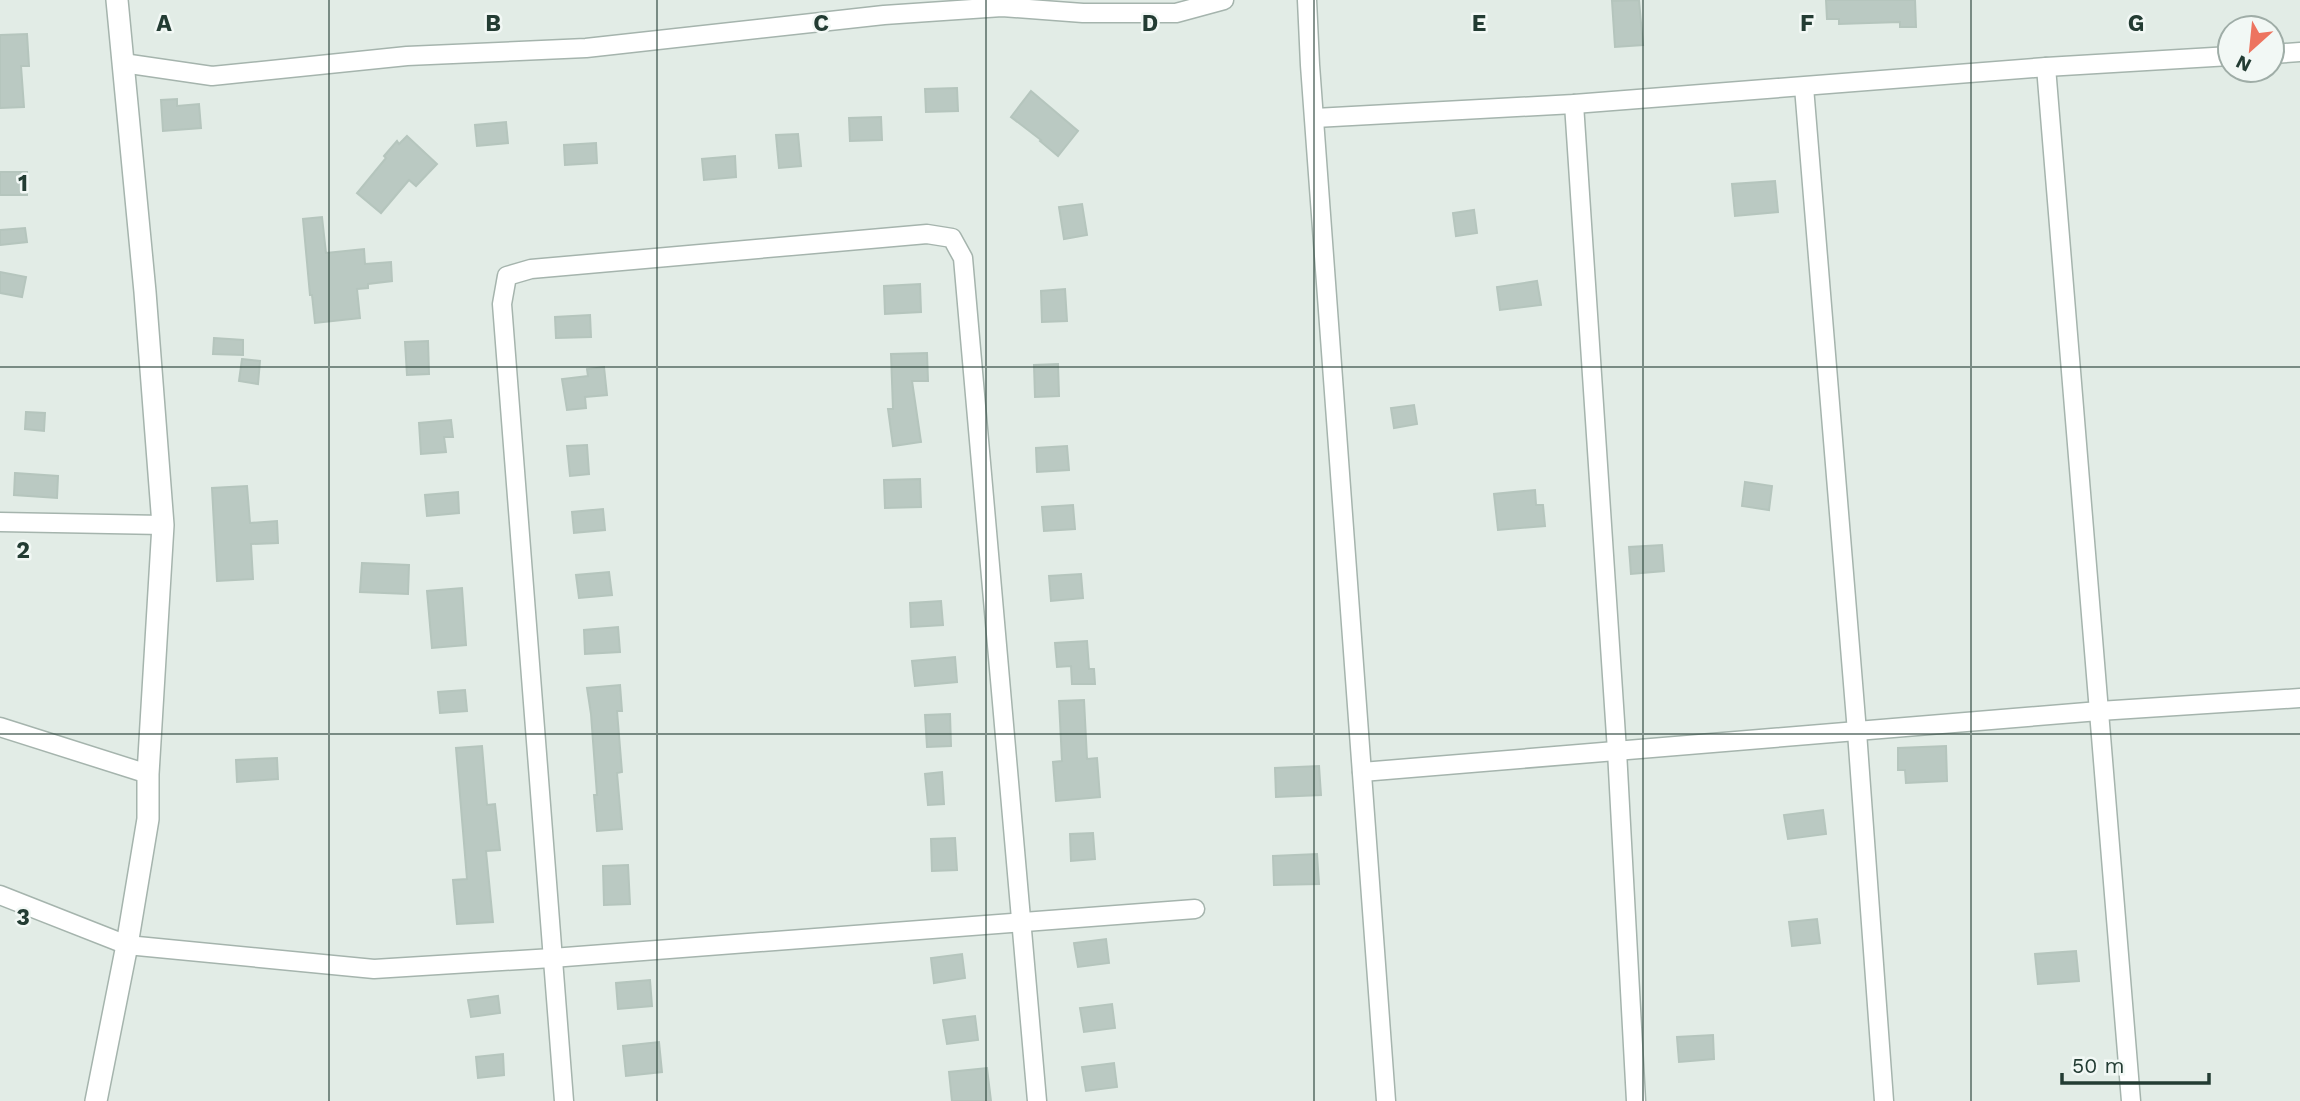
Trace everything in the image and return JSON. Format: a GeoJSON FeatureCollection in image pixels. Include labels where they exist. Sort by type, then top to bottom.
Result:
{"type":"FeatureCollection","features":[{"type":"Feature","properties":{"kind":"street"},"geometry":{"type":"LineString","coordinates":[[96,1101],[148,820],[148,774],[163,525],[145,292],[117,0]]}},
{"type":"Feature","properties":{"kind":"street"},"geometry":{"type":"LineString","coordinates":[[123,64],[212,76],[407,56],[586,48],[884,15],[1002,7],[1083,13],[1176,13],[1224,0]]}},
{"type":"Feature","properties":{"kind":"street"},"geometry":{"type":"LineString","coordinates":[[1307,0],[1386,1101]]}},
{"type":"Feature","properties":{"kind":"street"},"geometry":{"type":"LineString","coordinates":[[1315,118],[1574,104],[2046,67],[2216,57]]}},
{"type":"Feature","properties":{"kind":"street"},"geometry":{"type":"LineString","coordinates":[[2046,67],[2131,1101]]}},
{"type":"Feature","properties":{"kind":"street"},"geometry":{"type":"LineString","coordinates":[[1804,87],[1857,732],[1884,1101]]}},
{"type":"Feature","properties":{"kind":"street"},"geometry":{"type":"LineString","coordinates":[[1574,104],[1617,751],[1636,1101]]}},
{"type":"Feature","properties":{"kind":"street"},"geometry":{"type":"LineString","coordinates":[[564,1101],[502,304],[507,276],[531,269],[927,233],[952,238],[963,258],[1037,1101]]}},
{"type":"Feature","properties":{"kind":"street"},"geometry":{"type":"LineString","coordinates":[[0,522],[163,525]]}},
{"type":"Feature","properties":{"kind":"street"},"geometry":{"type":"LineString","coordinates":[[1362,772],[2099,711],[2300,698]]}},
{"type":"Feature","properties":{"kind":"street"},"geometry":{"type":"LineString","coordinates":[[0,727],[148,774]]}},
{"type":"Feature","properties":{"kind":"street"},"geometry":{"type":"LineString","coordinates":[[0,895],[127,945],[374,969],[1195,909]]}},
{"type":"Feature","properties":{"kind":"building"},"geometry":{"type":"Polygon","coordinates":[[[1639,0],[1643,45],[1615,47],[1612,1],[1639,0]]]}},
{"type":"Feature","properties":{"kind":"building"},"geometry":{"type":"Polygon","coordinates":[[[1826,0],[1915,0],[1916,27],[1900,27],[1900,22],[1839,24],[1839,19],[1827,19],[1826,0]]]}},
{"type":"Feature","properties":{"kind":"building"},"geometry":{"type":"Polygon","coordinates":[[[27,34],[29,66],[21,66],[24,107],[0,108],[0,35],[27,34]]]}},
{"type":"Feature","properties":{"kind":"building"},"geometry":{"type":"Polygon","coordinates":[[[957,88],[958,111],[926,112],[925,89],[957,88]]]}},
{"type":"Feature","properties":{"kind":"building"},"geometry":{"type":"Polygon","coordinates":[[[1031,91],[1078,131],[1058,156],[1011,117],[1031,91]]]}},
{"type":"Feature","properties":{"kind":"building"},"geometry":{"type":"Polygon","coordinates":[[[177,99],[177,106],[199,104],[201,128],[163,131],[161,100],[177,99]]]}},
{"type":"Feature","properties":{"kind":"building"},"geometry":{"type":"Polygon","coordinates":[[[881,117],[882,140],[850,141],[849,118],[881,117]]]}},
{"type":"Feature","properties":{"kind":"building"},"geometry":{"type":"Polygon","coordinates":[[[506,122],[508,143],[477,146],[475,125],[506,122]]]}},
{"type":"Feature","properties":{"kind":"building"},"geometry":{"type":"Polygon","coordinates":[[[798,134],[801,166],[779,168],[776,135],[798,134]]]}},
{"type":"Feature","properties":{"kind":"building"},"geometry":{"type":"Polygon","coordinates":[[[407,136],[437,164],[416,186],[409,180],[381,213],[357,193],[397,141],[399,144],[407,136]]]}},
{"type":"Feature","properties":{"kind":"building"},"geometry":{"type":"Polygon","coordinates":[[[596,143],[597,163],[565,165],[564,145],[596,143]]]}},
{"type":"Feature","properties":{"kind":"building"},"geometry":{"type":"Polygon","coordinates":[[[735,156],[736,177],[704,180],[702,159],[735,156]]]}},
{"type":"Feature","properties":{"kind":"building"},"geometry":{"type":"Polygon","coordinates":[[[0,172],[27,172],[27,195],[0,195],[0,172]]]}},
{"type":"Feature","properties":{"kind":"building"},"geometry":{"type":"Polygon","coordinates":[[[1775,181],[1778,212],[1735,216],[1732,184],[1775,181]]]}},
{"type":"Feature","properties":{"kind":"building"},"geometry":{"type":"Polygon","coordinates":[[[1082,204],[1087,235],[1064,239],[1059,207],[1082,204]]]}},
{"type":"Feature","properties":{"kind":"building"},"geometry":{"type":"Polygon","coordinates":[[[1474,210],[1477,233],[1456,236],[1453,213],[1474,210]]]}},
{"type":"Feature","properties":{"kind":"building"},"geometry":{"type":"Polygon","coordinates":[[[322,217],[326,253],[364,249],[365,264],[391,262],[392,281],[368,284],[368,288],[357,289],[360,318],[315,323],[303,219],[322,217]]]}},
{"type":"Feature","properties":{"kind":"building"},"geometry":{"type":"Polygon","coordinates":[[[25,228],[27,242],[0,245],[0,230],[25,228]]]}},
{"type":"Feature","properties":{"kind":"building"},"geometry":{"type":"Polygon","coordinates":[[[0,272],[26,277],[22,297],[0,293],[0,272]]]}},
{"type":"Feature","properties":{"kind":"building"},"geometry":{"type":"Polygon","coordinates":[[[1537,281],[1541,305],[1500,310],[1497,287],[1537,281]]]}},
{"type":"Feature","properties":{"kind":"building"},"geometry":{"type":"Polygon","coordinates":[[[920,284],[921,312],[885,314],[884,286],[920,284]]]}},
{"type":"Feature","properties":{"kind":"building"},"geometry":{"type":"Polygon","coordinates":[[[1065,289],[1067,321],[1042,322],[1041,291],[1065,289]]]}},
{"type":"Feature","properties":{"kind":"building"},"geometry":{"type":"Polygon","coordinates":[[[590,315],[591,337],[556,338],[555,317],[590,315]]]}},
{"type":"Feature","properties":{"kind":"building"},"geometry":{"type":"Polygon","coordinates":[[[214,338],[243,340],[243,355],[213,354],[214,338]]]}},
{"type":"Feature","properties":{"kind":"building"},"geometry":{"type":"Polygon","coordinates":[[[428,341],[429,374],[407,375],[405,342],[428,341]]]}},
{"type":"Feature","properties":{"kind":"building"},"geometry":{"type":"Polygon","coordinates":[[[927,353],[928,381],[912,381],[921,442],[893,446],[888,409],[893,409],[891,354],[927,353]]]}},
{"type":"Feature","properties":{"kind":"building"},"geometry":{"type":"Polygon","coordinates":[[[242,359],[260,361],[258,384],[239,381],[242,359]]]}},
{"type":"Feature","properties":{"kind":"building"},"geometry":{"type":"Polygon","coordinates":[[[1058,364],[1059,396],[1035,397],[1034,365],[1058,364]]]}},
{"type":"Feature","properties":{"kind":"building"},"geometry":{"type":"Polygon","coordinates":[[[604,367],[607,395],[585,397],[586,408],[567,410],[562,379],[588,376],[587,369],[604,367]]]}},
{"type":"Feature","properties":{"kind":"building"},"geometry":{"type":"Polygon","coordinates":[[[1414,405],[1417,424],[1394,428],[1391,408],[1414,405]]]}},
{"type":"Feature","properties":{"kind":"building"},"geometry":{"type":"Polygon","coordinates":[[[26,412],[45,413],[44,431],[25,429],[26,412]]]}},
{"type":"Feature","properties":{"kind":"building"},"geometry":{"type":"Polygon","coordinates":[[[451,420],[453,437],[444,437],[446,452],[421,454],[419,423],[451,420]]]}},
{"type":"Feature","properties":{"kind":"building"},"geometry":{"type":"Polygon","coordinates":[[[587,445],[589,474],[570,476],[567,446],[587,445]]]}},
{"type":"Feature","properties":{"kind":"building"},"geometry":{"type":"Polygon","coordinates":[[[1067,446],[1069,470],[1037,472],[1036,448],[1067,446]]]}},
{"type":"Feature","properties":{"kind":"building"},"geometry":{"type":"Polygon","coordinates":[[[15,473],[58,476],[57,498],[14,495],[15,473]]]}},
{"type":"Feature","properties":{"kind":"building"},"geometry":{"type":"Polygon","coordinates":[[[920,479],[921,507],[885,508],[884,480],[920,479]]]}},
{"type":"Feature","properties":{"kind":"building"},"geometry":{"type":"Polygon","coordinates":[[[1745,482],[1772,486],[1769,510],[1742,506],[1745,482]]]}},
{"type":"Feature","properties":{"kind":"building"},"geometry":{"type":"Polygon","coordinates":[[[247,486],[250,523],[277,521],[278,543],[251,544],[253,579],[217,581],[212,488],[247,486]]]}},
{"type":"Feature","properties":{"kind":"building"},"geometry":{"type":"Polygon","coordinates":[[[1535,490],[1536,505],[1543,505],[1545,526],[1498,530],[1494,494],[1535,490]]]}},
{"type":"Feature","properties":{"kind":"building"},"geometry":{"type":"Polygon","coordinates":[[[458,492],[459,513],[427,516],[425,495],[458,492]]]}},
{"type":"Feature","properties":{"kind":"building"},"geometry":{"type":"Polygon","coordinates":[[[1073,505],[1075,529],[1044,531],[1042,507],[1073,505]]]}},
{"type":"Feature","properties":{"kind":"building"},"geometry":{"type":"Polygon","coordinates":[[[603,509],[605,530],[574,533],[572,512],[603,509]]]}},
{"type":"Feature","properties":{"kind":"building"},"geometry":{"type":"Polygon","coordinates":[[[1662,545],[1664,571],[1631,574],[1629,547],[1662,545]]]}},
{"type":"Feature","properties":{"kind":"building"},"geometry":{"type":"Polygon","coordinates":[[[362,563],[409,565],[408,594],[360,592],[362,563]]]}},
{"type":"Feature","properties":{"kind":"building"},"geometry":{"type":"Polygon","coordinates":[[[609,572],[612,595],[579,598],[576,575],[609,572]]]}},
{"type":"Feature","properties":{"kind":"building"},"geometry":{"type":"Polygon","coordinates":[[[1081,574],[1083,598],[1051,601],[1049,576],[1081,574]]]}},
{"type":"Feature","properties":{"kind":"building"},"geometry":{"type":"Polygon","coordinates":[[[462,588],[466,645],[432,648],[427,591],[462,588]]]}},
{"type":"Feature","properties":{"kind":"building"},"geometry":{"type":"Polygon","coordinates":[[[941,601],[943,625],[911,627],[910,603],[941,601]]]}},
{"type":"Feature","properties":{"kind":"building"},"geometry":{"type":"Polygon","coordinates":[[[618,627],[620,652],[585,654],[584,630],[618,627]]]}},
{"type":"Feature","properties":{"kind":"building"},"geometry":{"type":"Polygon","coordinates":[[[1087,641],[1089,669],[1094,669],[1095,684],[1072,684],[1071,666],[1057,667],[1055,643],[1087,641]]]}},
{"type":"Feature","properties":{"kind":"building"},"geometry":{"type":"Polygon","coordinates":[[[955,657],[957,682],[915,686],[912,661],[955,657]]]}},
{"type":"Feature","properties":{"kind":"building"},"geometry":{"type":"Polygon","coordinates":[[[620,685],[622,711],[617,711],[622,772],[617,773],[622,829],[597,831],[594,795],[597,795],[587,688],[620,685]]]}},
{"type":"Feature","properties":{"kind":"building"},"geometry":{"type":"Polygon","coordinates":[[[465,690],[467,711],[440,713],[438,692],[465,690]]]}},
{"type":"Feature","properties":{"kind":"building"},"geometry":{"type":"Polygon","coordinates":[[[1084,700],[1087,759],[1097,758],[1100,797],[1056,801],[1053,762],[1062,761],[1059,701],[1084,700]]]}},
{"type":"Feature","properties":{"kind":"building"},"geometry":{"type":"Polygon","coordinates":[[[950,714],[951,746],[927,747],[925,715],[950,714]]]}},
{"type":"Feature","properties":{"kind":"building"},"geometry":{"type":"Polygon","coordinates":[[[482,746],[487,805],[495,804],[500,850],[486,851],[493,922],[457,924],[453,880],[467,879],[456,748],[482,746]]]}},
{"type":"Feature","properties":{"kind":"building"},"geometry":{"type":"Polygon","coordinates":[[[1946,746],[1947,781],[1906,783],[1905,770],[1898,770],[1898,748],[1946,746]]]}},
{"type":"Feature","properties":{"kind":"building"},"geometry":{"type":"Polygon","coordinates":[[[277,758],[278,779],[237,782],[236,760],[277,758]]]}},
{"type":"Feature","properties":{"kind":"building"},"geometry":{"type":"Polygon","coordinates":[[[1319,766],[1321,795],[1276,797],[1275,768],[1319,766]]]}},
{"type":"Feature","properties":{"kind":"building"},"geometry":{"type":"Polygon","coordinates":[[[942,772],[944,804],[928,805],[925,774],[942,772]]]}},
{"type":"Feature","properties":{"kind":"building"},"geometry":{"type":"Polygon","coordinates":[[[1823,810],[1826,834],[1788,839],[1784,815],[1823,810]]]}},
{"type":"Feature","properties":{"kind":"building"},"geometry":{"type":"Polygon","coordinates":[[[1093,833],[1095,859],[1071,861],[1070,834],[1093,833]]]}},
{"type":"Feature","properties":{"kind":"building"},"geometry":{"type":"Polygon","coordinates":[[[955,838],[957,870],[932,871],[931,839],[955,838]]]}},
{"type":"Feature","properties":{"kind":"building"},"geometry":{"type":"Polygon","coordinates":[[[1317,854],[1319,884],[1274,885],[1273,856],[1317,854]]]}},
{"type":"Feature","properties":{"kind":"building"},"geometry":{"type":"Polygon","coordinates":[[[628,865],[630,904],[604,905],[603,866],[628,865]]]}},
{"type":"Feature","properties":{"kind":"building"},"geometry":{"type":"Polygon","coordinates":[[[1817,919],[1820,943],[1792,946],[1789,922],[1817,919]]]}},
{"type":"Feature","properties":{"kind":"building"},"geometry":{"type":"Polygon","coordinates":[[[1106,939],[1109,963],[1078,967],[1074,943],[1106,939]]]}},
{"type":"Feature","properties":{"kind":"building"},"geometry":{"type":"Polygon","coordinates":[[[2076,951],[2079,981],[2038,984],[2035,954],[2076,951]]]}},
{"type":"Feature","properties":{"kind":"building"},"geometry":{"type":"Polygon","coordinates":[[[962,954],[965,978],[934,983],[931,958],[962,954]]]}},
{"type":"Feature","properties":{"kind":"building"},"geometry":{"type":"Polygon","coordinates":[[[650,980],[652,1006],[618,1009],[616,983],[650,980]]]}},
{"type":"Feature","properties":{"kind":"building"},"geometry":{"type":"Polygon","coordinates":[[[498,996],[500,1013],[471,1017],[468,1000],[498,996]]]}},
{"type":"Feature","properties":{"kind":"building"},"geometry":{"type":"Polygon","coordinates":[[[1112,1004],[1115,1028],[1084,1032],[1080,1008],[1112,1004]]]}},
{"type":"Feature","properties":{"kind":"building"},"geometry":{"type":"Polygon","coordinates":[[[975,1016],[978,1040],[947,1044],[943,1020],[975,1016]]]}},
{"type":"Feature","properties":{"kind":"building"},"geometry":{"type":"Polygon","coordinates":[[[1713,1035],[1714,1059],[1679,1062],[1677,1037],[1713,1035]]]}},
{"type":"Feature","properties":{"kind":"building"},"geometry":{"type":"Polygon","coordinates":[[[659,1042],[662,1072],[626,1076],[623,1046],[659,1042]]]}},
{"type":"Feature","properties":{"kind":"building"},"geometry":{"type":"Polygon","coordinates":[[[503,1054],[504,1075],[478,1078],[476,1057],[503,1054]]]}},
{"type":"Feature","properties":{"kind":"building"},"geometry":{"type":"Polygon","coordinates":[[[1114,1063],[1117,1087],[1086,1091],[1082,1067],[1114,1063]]]}},
{"type":"Feature","properties":{"kind":"building"},"geometry":{"type":"Polygon","coordinates":[[[987,1068],[991,1101],[952,1101],[949,1072],[987,1068]]]}}]}
